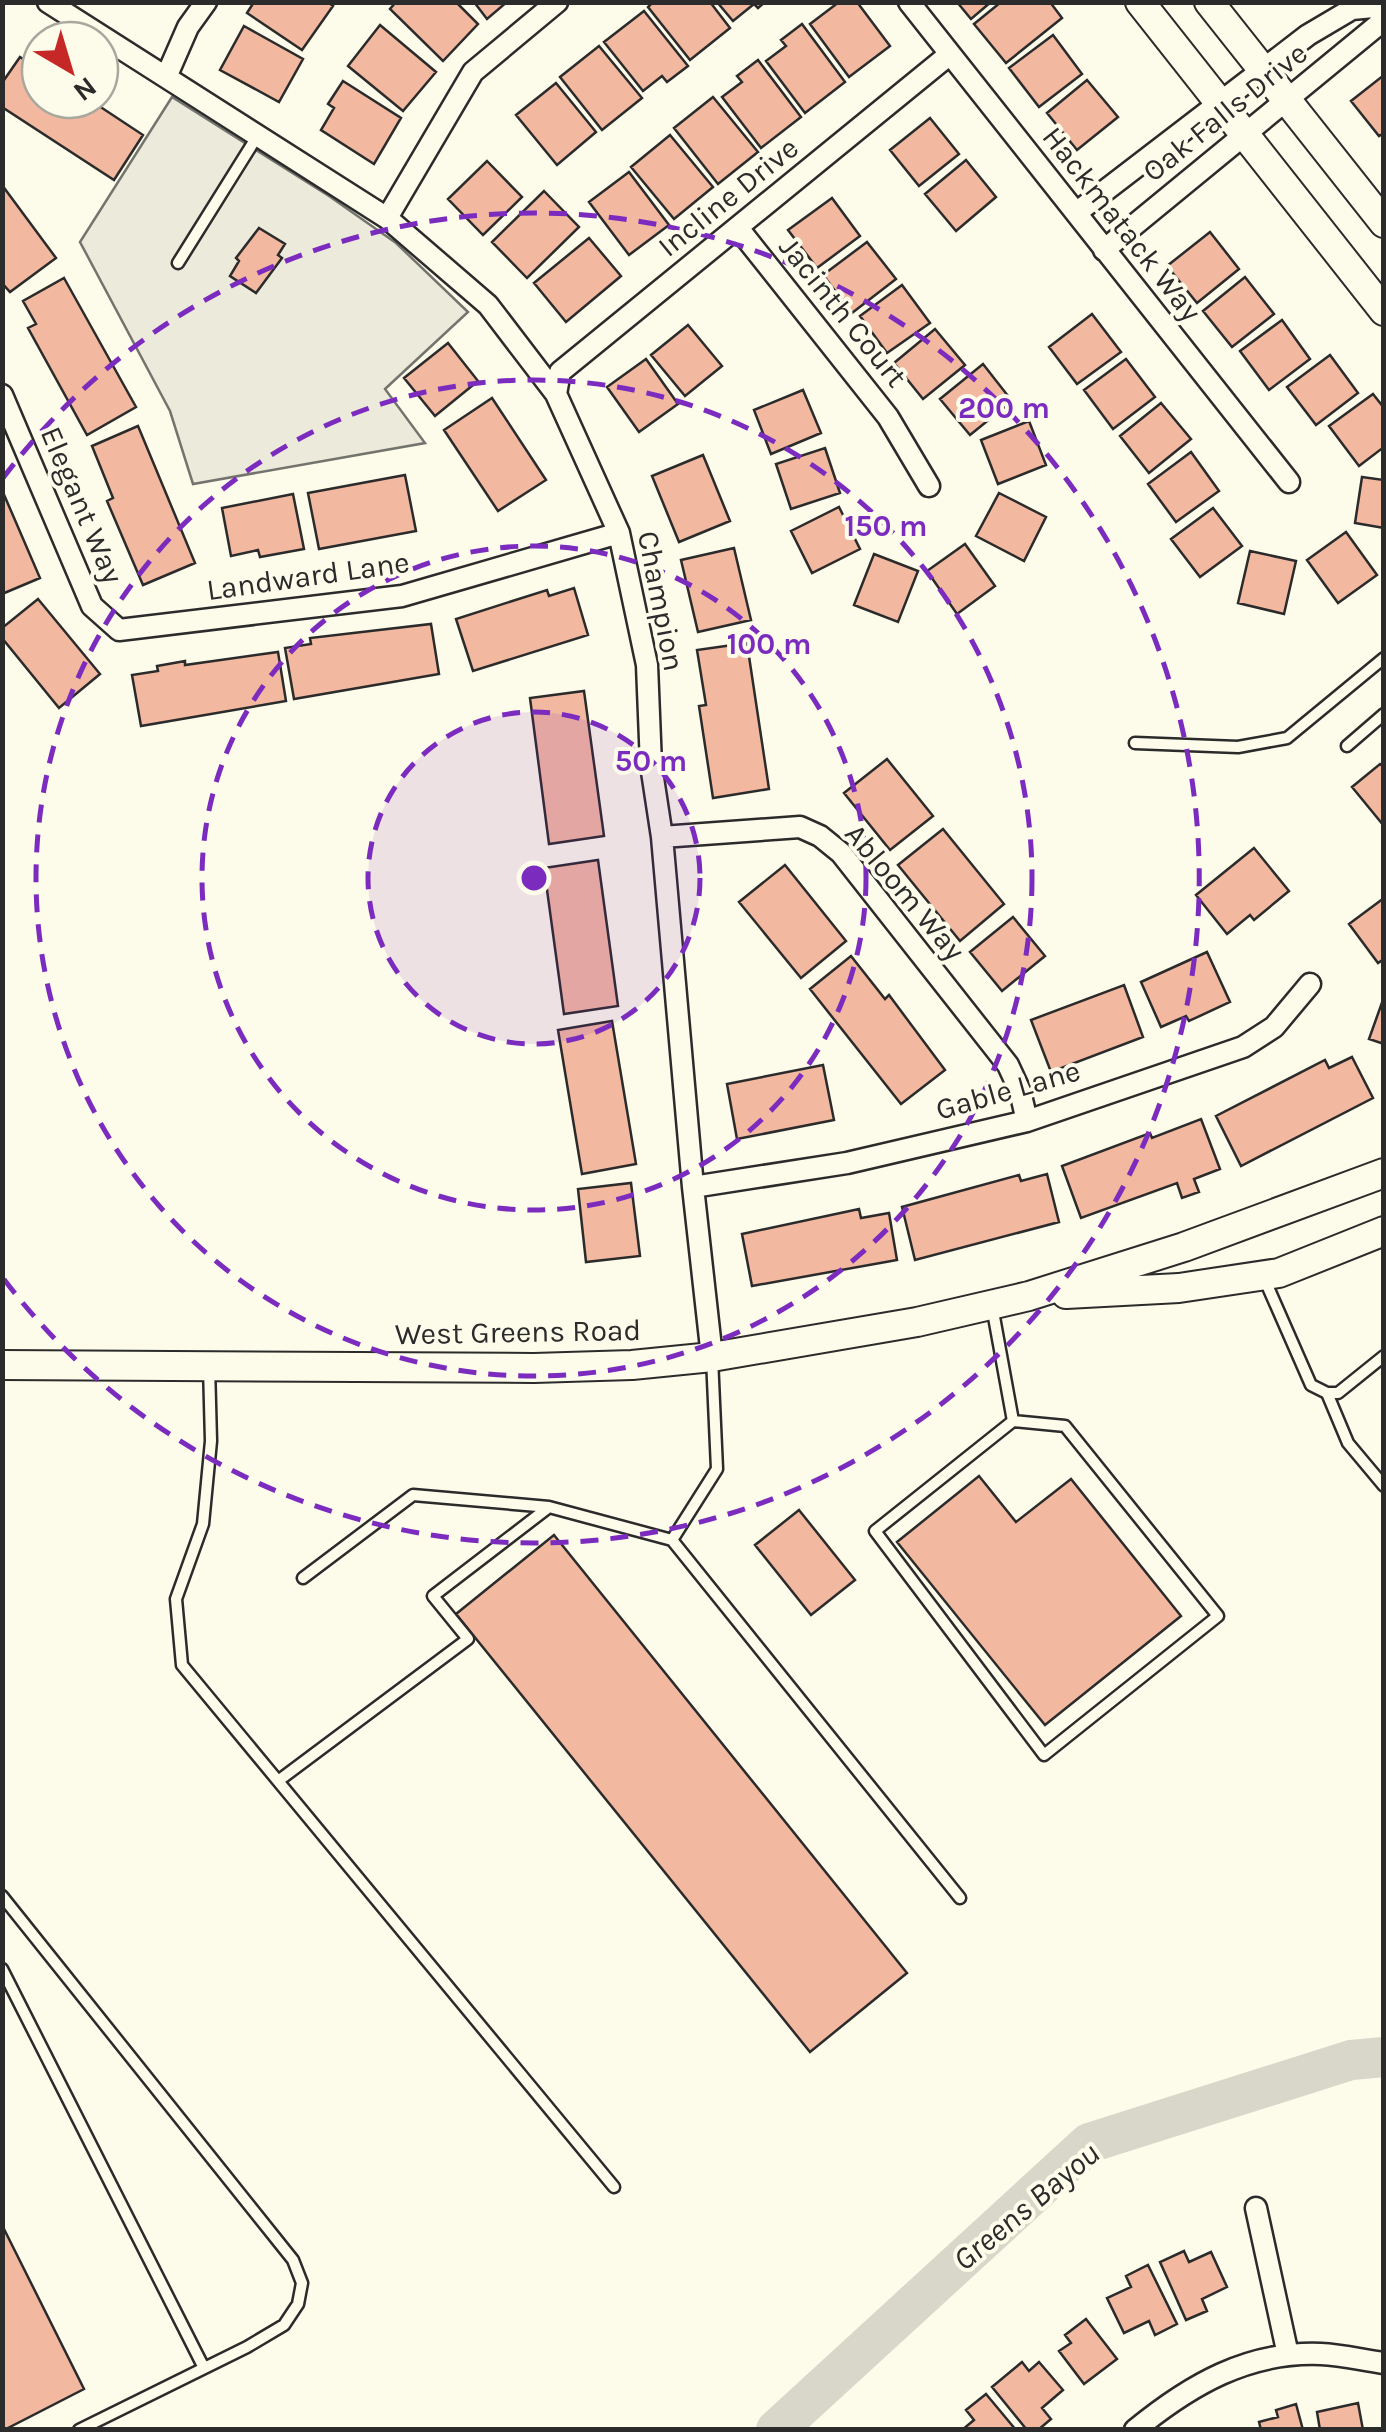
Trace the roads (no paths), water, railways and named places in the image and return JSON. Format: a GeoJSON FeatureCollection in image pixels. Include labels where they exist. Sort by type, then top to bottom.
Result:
{"type":"FeatureCollection","features":[{"type":"Feature","properties":{"kind":"main road"},"geometry":{"type":"LineString","coordinates":[[1140,2],[1384,311]]}},
{"type":"Feature","properties":{"kind":"main road"},"geometry":{"type":"LineString","coordinates":[[1209,2],[1384,223]]}},
{"type":"Feature","properties":{"kind":"main road","name":"West Greens Road"},"geometry":{"type":"LineString","coordinates":[[2,1365],[534,1368],[632,1365],[712,1356],[918,1322],[1029,1296],[1202,1240],[1384,1173]]}},
{"type":"Feature","properties":{"kind":"main road","name":"West Greens Road"},"geometry":{"type":"LineString","coordinates":[[1029,1296],[1179,1288],[1280,1273],[1384,1231]]}},
{"type":"Feature","properties":{"kind":"street","name":"Champion"},"geometry":{"type":"LineString","coordinates":[[48,2],[387,218],[488,305],[556,394],[619,533],[647,665],[651,765],[662,837],[712,1356]]}},
{"type":"Feature","properties":{"kind":"street"},"geometry":{"type":"LineString","coordinates":[[167,75],[188,28],[206,2]]}},
{"type":"Feature","properties":{"kind":"street"},"geometry":{"type":"LineString","coordinates":[[387,218],[473,72],[557,2]]}},
{"type":"Feature","properties":{"kind":"street","name":"Hackmatack Way"},"geometry":{"type":"LineString","coordinates":[[908,2],[1289,482]]}},
{"type":"Feature","properties":{"kind":"street","name":"Oak Falls Drive"},"geometry":{"type":"LineString","coordinates":[[1076,214],[1308,34],[1352,9],[1384,6]]}},
{"type":"Feature","properties":{"kind":"street","name":"Oak Falls Drive"},"geometry":{"type":"LineString","coordinates":[[1104,250],[1384,20]]}},
{"type":"Feature","properties":{"kind":"street","name":"Incline Drive"},"geometry":{"type":"LineString","coordinates":[[556,394],[560,372],[950,54]]}},
{"type":"Feature","properties":{"kind":"street","name":"Jacinth Court"},"geometry":{"type":"LineString","coordinates":[[738,228],[888,417],[929,486]]}},
{"type":"Feature","properties":{"kind":"street","name":"Elegant Way"},"geometry":{"type":"LineString","coordinates":[[2,395],[92,606],[119,630]]}},
{"type":"Feature","properties":{"kind":"street","name":"Landward Lane"},"geometry":{"type":"LineString","coordinates":[[119,630],[402,596],[619,533]]}},
{"type":"Feature","properties":{"kind":"street","name":"Abloom Way"},"geometry":{"type":"LineString","coordinates":[[662,837],[800,827],[820,836],[841,854],[1008,1065],[1020,1091],[1026,1121]]}},
{"type":"Feature","properties":{"kind":"street","name":"Gable Lane"},"geometry":{"type":"LineString","coordinates":[[693,1187],[847,1163],[1026,1121],[1243,1047],[1274,1026],[1310,984]]}},
{"type":"Feature","properties":{"kind":"street"},"geometry":{"type":"LineString","coordinates":[[1256,2208],[1288,2355]]}},
{"type":"Feature","properties":{"kind":"street"},"geometry":{"type":"LineString","coordinates":[[1136,2430],[1178,2396],[1221,2372],[1260,2360],[1288,2355],[1350,2356],[1384,2363]]}},
{"type":"Feature","properties":{"kind":"lane"},"geometry":{"type":"LineString","coordinates":[[178,263],[258,134]]}},
{"type":"Feature","properties":{"kind":"lane"},"geometry":{"type":"LineString","coordinates":[[1135,743],[1238,746],[1287,738],[1384,658]]}},
{"type":"Feature","properties":{"kind":"lane"},"geometry":{"type":"LineString","coordinates":[[1346,746],[1383,716]]}},
{"type":"Feature","properties":{"kind":"lane"},"geometry":{"type":"LineString","coordinates":[[1263,1276],[1311,1385],[1327,1393],[1338,1393],[1384,1356]]}},
{"type":"Feature","properties":{"kind":"lane"},"geometry":{"type":"LineString","coordinates":[[992,1305],[1012,1421]]}},
{"type":"Feature","properties":{"kind":"lane"},"geometry":{"type":"LineString","coordinates":[[672,1540],[717,1470],[712,1356]]}},
{"type":"Feature","properties":{"kind":"lane"},"geometry":{"type":"LineString","coordinates":[[209,1366],[211,1442],[203,1524],[176,1599],[182,1666],[614,2187]]}},
{"type":"Feature","properties":{"kind":"lane"},"geometry":{"type":"LineString","coordinates":[[1327,1393],[1348,1443],[1384,1486]]}},
{"type":"Feature","properties":{"kind":"lane"},"geometry":{"type":"LineString","coordinates":[[1012,1421],[1064,1426],[1218,1616],[1044,1755],[875,1532],[1012,1421]]}},
{"type":"Feature","properties":{"kind":"lane"},"geometry":{"type":"LineString","coordinates":[[303,1578],[413,1495],[549,1507],[672,1540],[960,1898]]}},
{"type":"Feature","properties":{"kind":"lane"},"geometry":{"type":"LineString","coordinates":[[278,1781],[468,1639],[433,1596],[549,1507]]}},
{"type":"Feature","properties":{"kind":"lane"},"geometry":{"type":"LineString","coordinates":[[2,1896],[293,2260],[302,2284],[298,2304],[284,2325],[99,2425],[79,2430]]}},
{"type":"Feature","properties":{"kind":"lane"},"geometry":{"type":"LineString","coordinates":[[2,1969],[204,2368]]}},
{"type":"Feature","properties":{"kind":"waterway","name":"Greens Bayou"},"geometry":{"type":"LineString","coordinates":[[776,2430],[1089,2143],[1351,2060],[1384,2057]]}}]}
